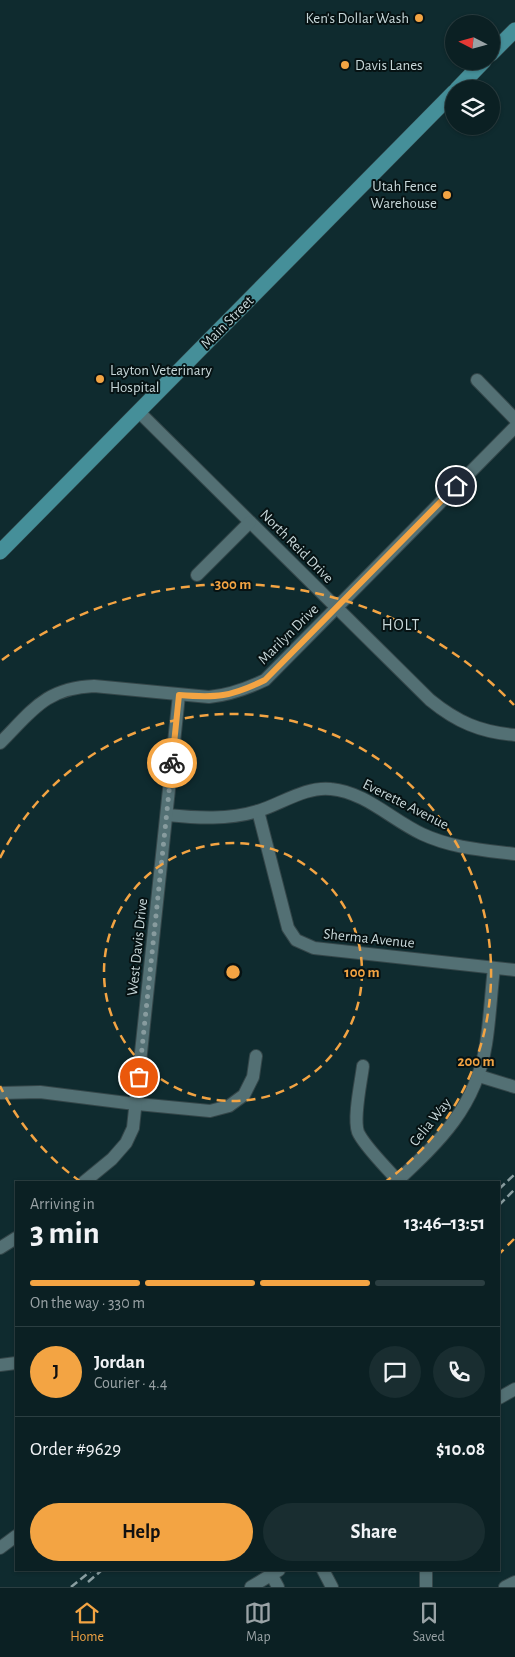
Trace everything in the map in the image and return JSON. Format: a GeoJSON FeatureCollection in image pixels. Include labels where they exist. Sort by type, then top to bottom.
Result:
{"type":"FeatureCollection","features":[{"type":"Feature","properties":{"kind":"main road"},"geometry":{"type":"LineString","coordinates":[[500,45],[515,30]]}},
{"type":"Feature","properties":{"kind":"main road"},"geometry":{"type":"LineString","coordinates":[[466,80],[475,70]]}},
{"type":"Feature","properties":{"kind":"main road","name":"Main Street"},"geometry":{"type":"LineString","coordinates":[[0,552],[445,101]]}},
{"type":"Feature","properties":{"kind":"street"},"geometry":{"type":"LineString","coordinates":[[478,380],[515,419]]}},
{"type":"Feature","properties":{"kind":"street","name":"North Reid Drive"},"geometry":{"type":"LineString","coordinates":[[139,412],[430,700],[448,714],[474,727],[515,735]]}},
{"type":"Feature","properties":{"kind":"street","name":"Marilyn Drive"},"geometry":{"type":"LineString","coordinates":[[0,743],[46,698],[60,691],[79,686],[209,697],[244,690],[265,680],[515,427]]}},
{"type":"Feature","properties":{"kind":"street"},"geometry":{"type":"LineString","coordinates":[[197,575],[250,522]]}},
{"type":"Feature","properties":{"kind":"street","name":"West Davis Drive"},"geometry":{"type":"LineString","coordinates":[[85,1181],[112,1159],[126,1144],[133,1128],[179,695]]}},
{"type":"Feature","properties":{"kind":"street","name":"Everette Avenue"},"geometry":{"type":"LineString","coordinates":[[167,815],[209,818],[234,816],[258,811],[311,791],[337,790],[358,797],[408,826],[448,844],[474,850],[515,854]]}},
{"type":"Feature","properties":{"kind":"street","name":"Sherma Avenue"},"geometry":{"type":"LineString","coordinates":[[258,811],[288,928],[296,940],[314,948],[515,970]]}},
{"type":"Feature","properties":{"kind":"street","name":"Celia Way"},"geometry":{"type":"LineString","coordinates":[[398,1181],[433,1148],[453,1124],[479,1076],[486,1045],[494,968]]}},
{"type":"Feature","properties":{"kind":"street"},"geometry":{"type":"LineString","coordinates":[[0,1093],[40,1092],[210,1112],[229,1106],[244,1095],[254,1077],[256,1056]]}},
{"type":"Feature","properties":{"kind":"street"},"geometry":{"type":"LineString","coordinates":[[363,1066],[356,1123],[358,1132],[396,1181]]}},
{"type":"Feature","properties":{"kind":"street"},"geometry":{"type":"LineString","coordinates":[[479,1076],[515,1087]]}},
{"type":"Feature","properties":{"kind":"street"},"geometry":{"type":"LineString","coordinates":[[0,1248],[15,1239]]}},
{"type":"Feature","properties":{"kind":"street"},"geometry":{"type":"LineString","coordinates":[[0,1365],[15,1363]]}},
{"type":"Feature","properties":{"kind":"street"},"geometry":{"type":"LineString","coordinates":[[500,1398],[515,1390]]}},
{"type":"Feature","properties":{"kind":"street"},"geometry":{"type":"LineString","coordinates":[[0,1548],[15,1537]]}},
{"type":"Feature","properties":{"kind":"street"},"geometry":{"type":"LineString","coordinates":[[323,1571],[332,1587]]}},
{"type":"Feature","properties":{"kind":"street"},"geometry":{"type":"LineString","coordinates":[[426,1571],[426,1587]]}},
{"type":"Feature","properties":{"kind":"street"},"geometry":{"type":"LineString","coordinates":[[251,1587],[275,1572],[278,1587]]}},
{"type":"Feature","properties":{"kind":"street"},"geometry":{"type":"LineString","coordinates":[[505,1587],[515,1582]]}},
{"type":"Feature","properties":{"kind":"railway"},"geometry":{"type":"LineString","coordinates":[[500,1188],[515,1174]]}},
{"type":"Feature","properties":{"kind":"railway"},"geometry":{"type":"LineString","coordinates":[[500,1204],[515,1189]]}},
{"type":"Feature","properties":{"kind":"railway"},"geometry":{"type":"LineString","coordinates":[[71,1587],[91,1571]]}},
{"type":"Feature","properties":{"kind":"railway"},"geometry":{"type":"LineString","coordinates":[[88,1582],[101,1571]]}},
{"type":"Feature","properties":{"kind":"way so far"},"geometry":{"type":"LineString","coordinates":[[139,1077],[172,763]]}},
{"type":"Feature","properties":{"kind":"place","name":"Ken's Dollar Wash"},"geometry":{"type":"Point","coordinates":[419,18]}},
{"type":"Feature","properties":{"kind":"place","name":"Davis Lanes"},"geometry":{"type":"Point","coordinates":[345,65]}},
{"type":"Feature","properties":{"kind":"place","name":"Utah Fence Warehouse"},"geometry":{"type":"Point","coordinates":[447,195]}},
{"type":"Feature","properties":{"kind":"place","name":"Layton Veterinary Hospital"},"geometry":{"type":"Point","coordinates":[100,379]}},
{"type":"Feature","properties":{"kind":"district","name":"HOLT"},"geometry":{"type":"Point","coordinates":[401,624]}},
{"type":"Feature","properties":{"kind":"route"},"geometry":{"type":"LineString","coordinates":[[172,763],[179,695],[209,697],[226,695],[244,690],[265,680],[456,486]]}}]}
